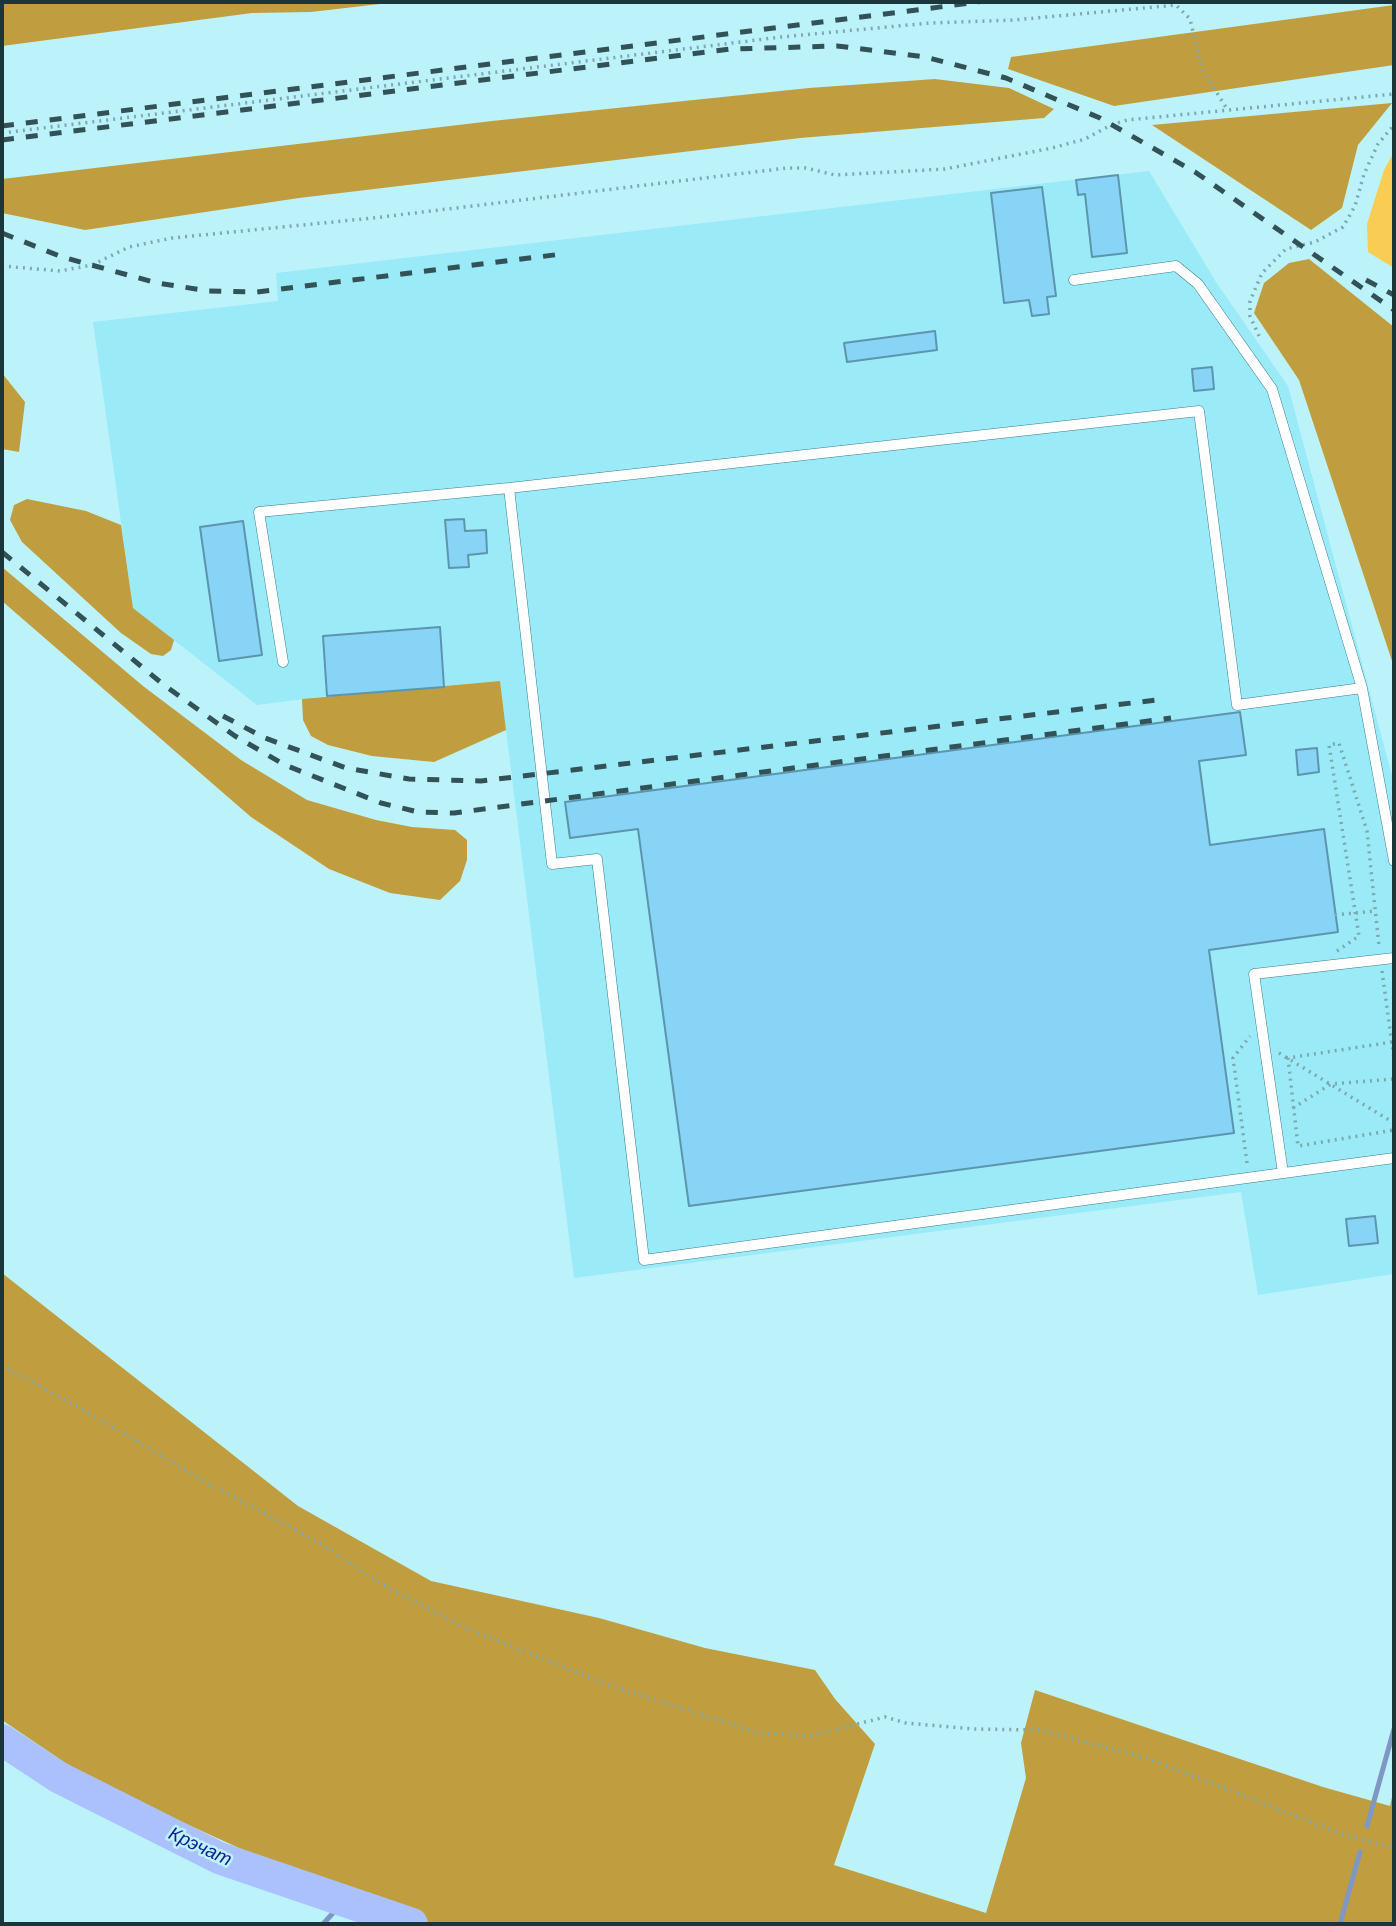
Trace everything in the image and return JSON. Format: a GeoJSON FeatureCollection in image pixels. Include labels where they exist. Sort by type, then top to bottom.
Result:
{"type":"FeatureCollection","features":[{"type":"Feature","properties":{"kind":"lane"},"geometry":{"type":"LineString","coordinates":[[1074,279],[1176,266],[1198,284],[1272,389],[1362,688],[1390,826],[1394,861]]}},
{"type":"Feature","properties":{"kind":"lane"},"geometry":{"type":"LineString","coordinates":[[283,662],[259,512],[509,488],[1199,411],[1237,705],[1362,688]]}},
{"type":"Feature","properties":{"kind":"lane"},"geometry":{"type":"LineString","coordinates":[[509,488],[552,864],[597,859],[644,1260],[1394,1158]]}},
{"type":"Feature","properties":{"kind":"lane"},"geometry":{"type":"LineString","coordinates":[[1283,1173],[1255,975],[1394,958]]}},
{"type":"Feature","properties":{"kind":"path"},"geometry":{"type":"LineString","coordinates":[[2,133],[782,37],[1176,5],[1190,19],[1202,69],[1227,109]]}},
{"type":"Feature","properties":{"kind":"path"},"geometry":{"type":"LineString","coordinates":[[2,266],[60,271],[92,265],[129,247],[172,238],[373,218],[786,168],[806,168],[835,175],[945,169],[1052,148],[1085,139],[1111,124],[1127,120],[1394,94]]}},
{"type":"Feature","properties":{"kind":"path"},"geometry":{"type":"LineString","coordinates":[[1259,336],[1250,316],[1250,301],[1262,273],[1286,249],[1315,242],[1343,228],[1355,206],[1364,174],[1378,144],[1394,125]]}},
{"type":"Feature","properties":{"kind":"path"},"geometry":{"type":"LineString","coordinates":[[1336,951],[1359,936],[1329,745],[1339,743],[1367,831],[1394,1059]]}},
{"type":"Feature","properties":{"kind":"path"},"geometry":{"type":"LineString","coordinates":[[1335,915],[1376,911]]}},
{"type":"Feature","properties":{"kind":"path"},"geometry":{"type":"LineString","coordinates":[[1261,1021],[1233,1058],[1246,1164],[1281,1157],[1298,1146],[1394,1130]]}},
{"type":"Feature","properties":{"kind":"path"},"geometry":{"type":"LineString","coordinates":[[1288,1058],[1392,1042]]}},
{"type":"Feature","properties":{"kind":"path"},"geometry":{"type":"LineString","coordinates":[[1264,1044],[1394,1123]]}},
{"type":"Feature","properties":{"kind":"path"},"geometry":{"type":"LineString","coordinates":[[1288,1058],[1298,1146]]}},
{"type":"Feature","properties":{"kind":"path"},"geometry":{"type":"LineString","coordinates":[[1293,1108],[1331,1084],[1394,1079]]}},
{"type":"Feature","properties":{"kind":"path"},"geometry":{"type":"LineString","coordinates":[[2,1365],[202,1480],[320,1543],[381,1584],[468,1629],[609,1685],[759,1733],[810,1736],[886,1717],[906,1723],[974,1729],[1041,1730],[1149,1759],[1342,1833],[1394,1848]]}},
{"type":"Feature","properties":{"kind":"shaded area"},"geometry":{"type":"Polygon","coordinates":[[[2,2],[397,2],[311,12],[252,13],[2,46],[2,2]]]}},
{"type":"Feature","properties":{"kind":"shaded area"},"geometry":{"type":"Polygon","coordinates":[[[1394,5],[1394,65],[1114,106],[1008,69],[1011,57],[1394,5]]]}},
{"type":"Feature","properties":{"kind":"shaded area"},"geometry":{"type":"Polygon","coordinates":[[[935,79],[1009,88],[1054,109],[1044,118],[800,138],[299,198],[85,230],[2,213],[2,179],[492,121],[809,88],[935,79]]]}},
{"type":"Feature","properties":{"kind":"shaded area"},"geometry":{"type":"Polygon","coordinates":[[[1392,103],[1358,145],[1342,208],[1311,230],[1152,125],[1392,103]]]}},
{"type":"Feature","properties":{"kind":"shaded area"},"geometry":{"type":"Polygon","coordinates":[[[1394,152],[1394,268],[1368,252],[1367,224],[1384,170],[1394,152]]]}},
{"type":"Feature","properties":{"kind":"shaded area"},"geometry":{"type":"Polygon","coordinates":[[[1149,171],[1216,282],[1288,386],[1394,783],[1394,1274],[1258,1295],[1241,1192],[574,1278],[500,681],[257,705],[133,608],[93,322],[278,301],[276,273],[1149,171]]]}},
{"type":"Feature","properties":{"kind":"shaded area"},"geometry":{"type":"Polygon","coordinates":[[[1309,259],[1394,327],[1394,667],[1299,380],[1254,313],[1264,283],[1289,263],[1309,259]]]}},
{"type":"Feature","properties":{"kind":"shaded area"},"geometry":{"type":"Polygon","coordinates":[[[2,373],[25,402],[19,452],[2,449],[2,373]]]}},
{"type":"Feature","properties":{"kind":"shaded area"},"geometry":{"type":"Polygon","coordinates":[[[27,499],[86,511],[121,525],[133,608],[174,640],[171,650],[163,656],[151,654],[121,633],[22,542],[10,520],[14,505],[27,499]]]}},
{"type":"Feature","properties":{"kind":"shaded area"},"geometry":{"type":"Polygon","coordinates":[[[2,567],[143,686],[241,760],[307,800],[376,820],[412,827],[455,830],[467,840],[467,860],[460,881],[440,900],[390,893],[329,869],[251,817],[2,601],[2,567]]]}},
{"type":"Feature","properties":{"kind":"shaded area"},"geometry":{"type":"Polygon","coordinates":[[[500,681],[506,730],[434,762],[372,756],[328,745],[311,736],[303,720],[302,699],[500,681]]]}},
{"type":"Feature","properties":{"kind":"shaded area"},"geometry":{"type":"Polygon","coordinates":[[[2,1273],[298,1506],[431,1581],[599,1618],[705,1648],[815,1670],[835,1699],[875,1744],[834,1865],[986,1913],[1026,1778],[1021,1743],[1035,1690],[1323,1787],[1390,1806],[1394,1788],[1394,1924],[357,1924],[375,1903],[307,1879],[92,1781],[2,1720],[2,1273]]]}},
{"type":"Feature","properties":{"kind":"building"},"geometry":{"type":"Polygon","coordinates":[[[1118,175],[1127,253],[1092,257],[1085,194],[1078,195],[1076,180],[1118,175]]]}},
{"type":"Feature","properties":{"kind":"building"},"geometry":{"type":"Polygon","coordinates":[[[1042,187],[1056,296],[1047,297],[1049,314],[1032,316],[1029,300],[1004,303],[991,193],[1042,187]]]}},
{"type":"Feature","properties":{"kind":"building"},"geometry":{"type":"Polygon","coordinates":[[[935,331],[937,350],[847,362],[844,343],[935,331]]]}},
{"type":"Feature","properties":{"kind":"building"},"geometry":{"type":"Polygon","coordinates":[[[1212,367],[1214,389],[1194,391],[1192,369],[1212,367]]]}},
{"type":"Feature","properties":{"kind":"building"},"geometry":{"type":"Polygon","coordinates":[[[464,519],[465,531],[486,530],[487,553],[468,555],[469,567],[449,568],[445,520],[464,519]]]}},
{"type":"Feature","properties":{"kind":"building"},"geometry":{"type":"Polygon","coordinates":[[[243,521],[262,655],[219,661],[200,527],[243,521]]]}},
{"type":"Feature","properties":{"kind":"building"},"geometry":{"type":"Polygon","coordinates":[[[440,627],[444,687],[327,696],[323,636],[440,627]]]}},
{"type":"Feature","properties":{"kind":"building"},"geometry":{"type":"Polygon","coordinates":[[[1240,712],[1246,755],[1199,761],[1210,845],[1324,829],[1338,932],[1209,950],[1234,1133],[689,1206],[638,829],[570,838],[565,802],[1240,712]]]}},
{"type":"Feature","properties":{"kind":"building"},"geometry":{"type":"Polygon","coordinates":[[[1317,748],[1319,772],[1298,775],[1296,750],[1317,748]]]}},
{"type":"Feature","properties":{"kind":"building"},"geometry":{"type":"Polygon","coordinates":[[[1375,1216],[1378,1243],[1349,1246],[1346,1219],[1375,1216]]]}},
{"type":"Feature","properties":{"kind":"waterway"},"geometry":{"type":"LineString","coordinates":[[1367,1826],[1394,1729]]}},
{"type":"Feature","properties":{"kind":"waterway","name":"Крэчат"},"geometry":{"type":"LineString","coordinates":[[2,1740],[58,1777],[219,1858],[412,1924]]}},
{"type":"Feature","properties":{"kind":"waterway"},"geometry":{"type":"LineString","coordinates":[[1340,1924],[1360,1852]]}},
{"type":"Feature","properties":{"kind":"waterway"},"geometry":{"type":"LineString","coordinates":[[323,1924],[344,1901]]}},
{"type":"Feature","properties":{"kind":"railway"},"geometry":{"type":"LineString","coordinates":[[2,126],[979,2]]}},
{"type":"Feature","properties":{"kind":"railway"},"geometry":{"type":"LineString","coordinates":[[2,140],[731,49],[837,46],[879,51],[925,57],[1006,78],[1100,118],[1195,172],[1394,310]]}},
{"type":"Feature","properties":{"kind":"railway"},"geometry":{"type":"LineString","coordinates":[[2,233],[62,257],[157,283],[209,291],[257,292],[562,254]]}},
{"type":"Feature","properties":{"kind":"railway"},"geometry":{"type":"LineString","coordinates":[[1366,280],[1394,295]]}},
{"type":"Feature","properties":{"kind":"railway"},"geometry":{"type":"LineString","coordinates":[[2,552],[164,685],[235,736],[285,765],[381,803],[418,812],[454,813],[1171,718]]}},
{"type":"Feature","properties":{"kind":"railway"},"geometry":{"type":"LineString","coordinates":[[223,716],[265,738],[346,768],[409,779],[481,781],[1165,699]]}}]}
